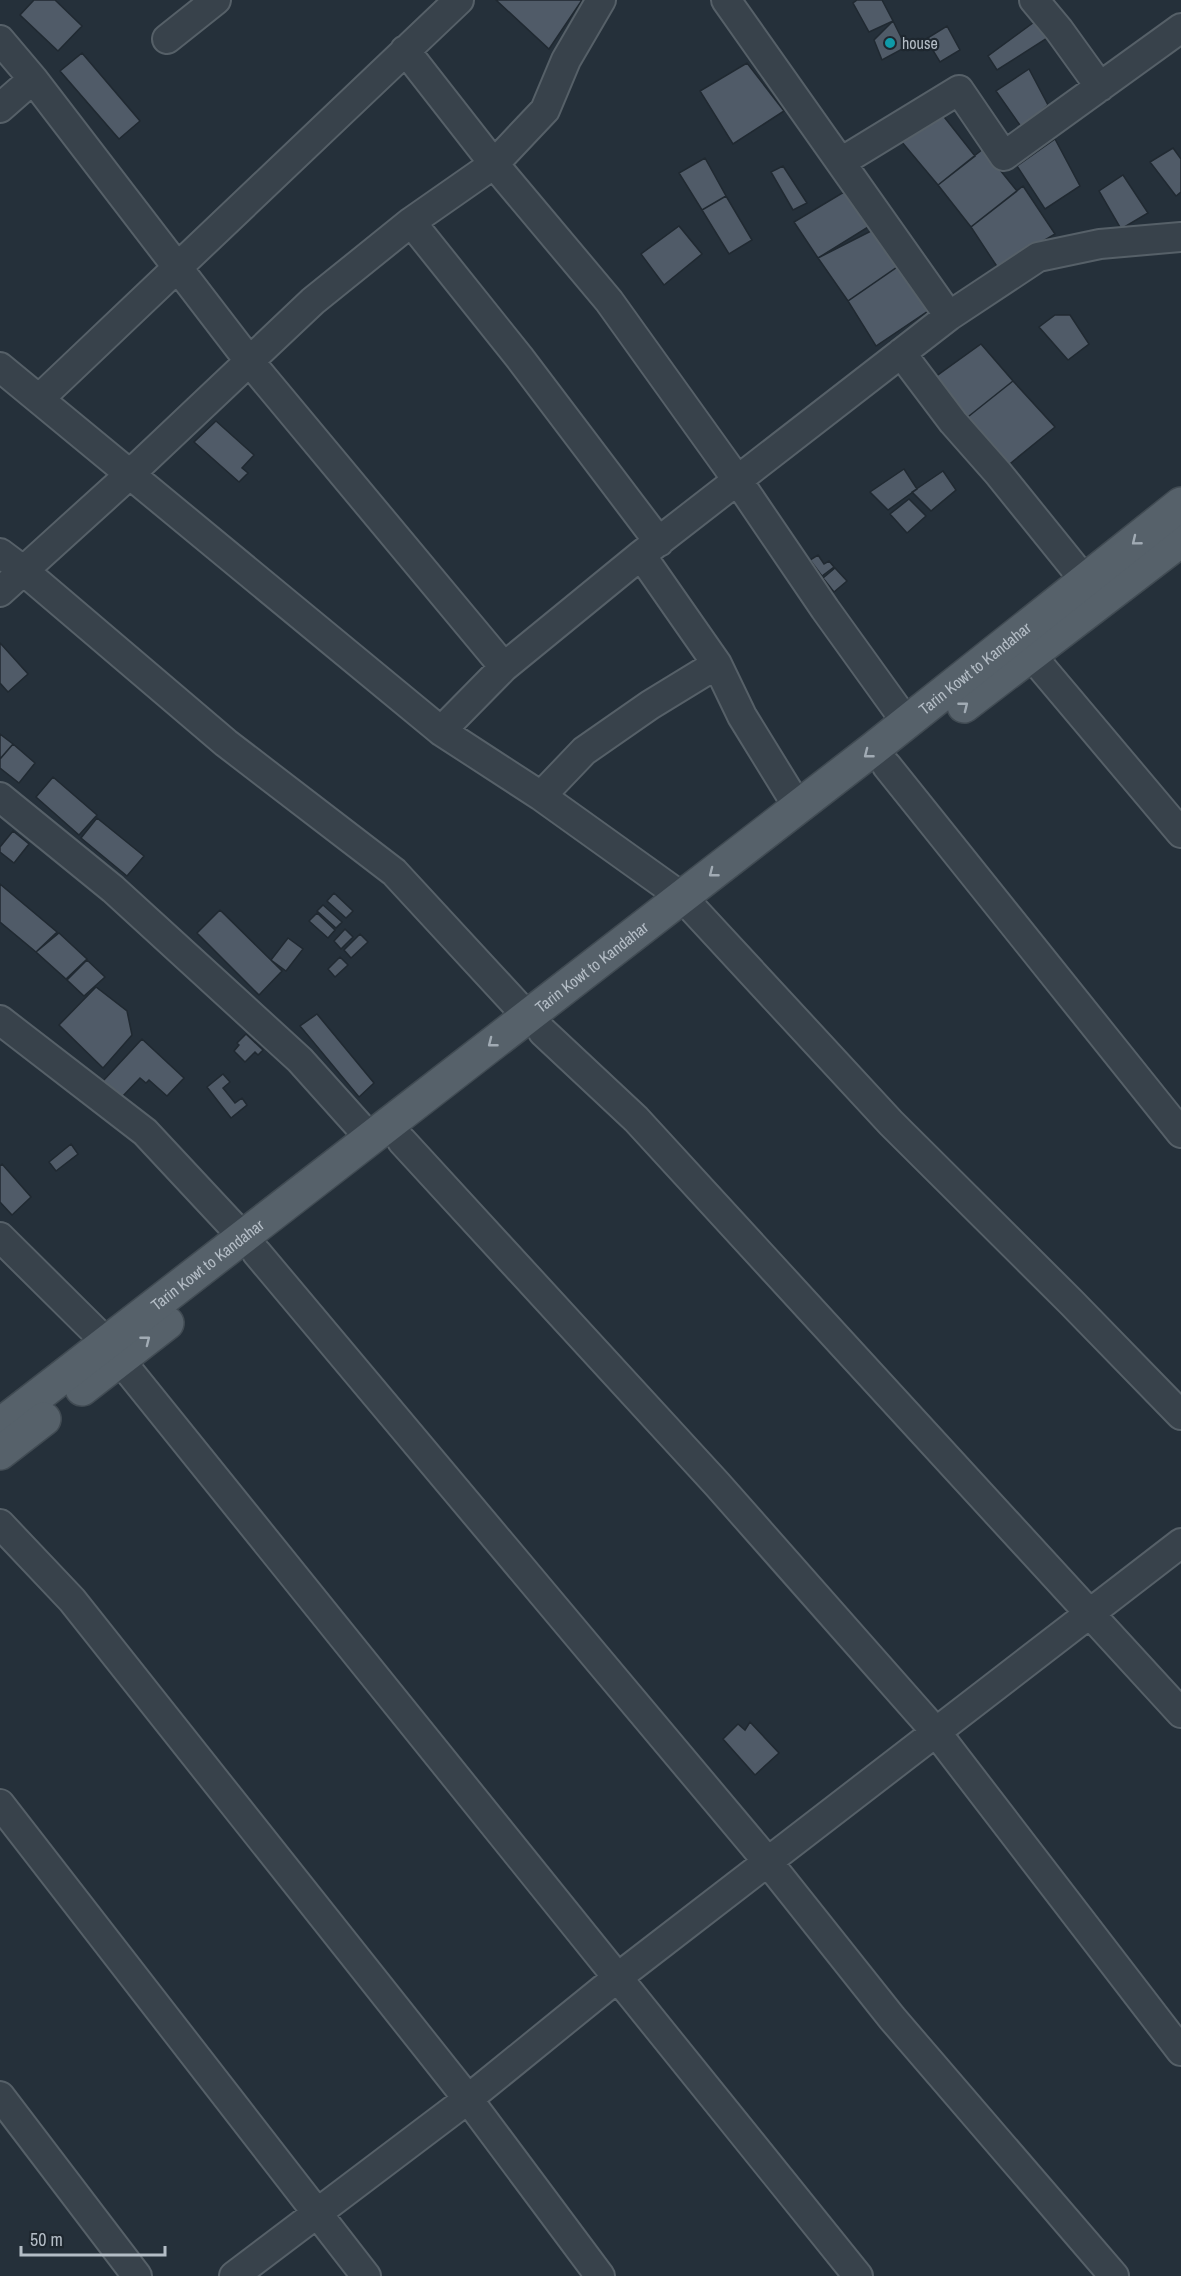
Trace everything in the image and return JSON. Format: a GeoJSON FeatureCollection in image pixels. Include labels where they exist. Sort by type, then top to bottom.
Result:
{"type":"FeatureCollection","features":[{"type":"Feature","properties":{"kind":"main road","name":"Tarin Kowt to Kandahar"},"geometry":{"type":"LineString","coordinates":[[690,905],[798,807],[1086,582],[1181,504]]}},
{"type":"Feature","properties":{"kind":"main road","name":"Tarin Kowt to Kandahar"},"geometry":{"type":"LineString","coordinates":[[335,1179],[369,1138],[535,1024],[690,905],[886,766],[1181,540]]}},
{"type":"Feature","properties":{"kind":"main road","name":"Tarin Kowt to Kandahar"},"geometry":{"type":"LineString","coordinates":[[0,1453],[113,1351],[335,1179],[402,1141],[535,1024]]}},
{"type":"Feature","properties":{"kind":"main road","name":"Tarin Kowt to Kandahar"},"geometry":{"type":"LineString","coordinates":[[0,1425],[113,1351]]}},
{"type":"Feature","properties":{"kind":"street"},"geometry":{"type":"LineString","coordinates":[[167,39],[216,0]]}},
{"type":"Feature","properties":{"kind":"street"},"geometry":{"type":"LineString","coordinates":[[39,399],[459,0]]}},
{"type":"Feature","properties":{"kind":"street"},"geometry":{"type":"LineString","coordinates":[[0,592],[129,475],[313,301],[411,222],[494,164],[545,110],[566,60],[601,0]]}},
{"type":"Feature","properties":{"kind":"street"},"geometry":{"type":"LineString","coordinates":[[726,0],[949,316]]}},
{"type":"Feature","properties":{"kind":"street"},"geometry":{"type":"LineString","coordinates":[[1034,0],[1100,87]]}},
{"type":"Feature","properties":{"kind":"street"},"geometry":{"type":"LineString","coordinates":[[841,162],[959,90],[1004,156],[1179,34]]}},
{"type":"Feature","properties":{"kind":"street"},"geometry":{"type":"LineString","coordinates":[[0,40],[250,362],[504,666]]}},
{"type":"Feature","properties":{"kind":"street"},"geometry":{"type":"LineString","coordinates":[[405,50],[494,164],[609,301],[738,480],[825,609],[907,723]]}},
{"type":"Feature","properties":{"kind":"street"},"geometry":{"type":"LineString","coordinates":[[0,108],[33,80]]}},
{"type":"Feature","properties":{"kind":"street"},"geometry":{"type":"LineString","coordinates":[[411,222],[519,357],[650,549],[717,664],[742,716],[798,807]]}},
{"type":"Feature","properties":{"kind":"street"},"geometry":{"type":"LineString","coordinates":[[441,731],[504,666],[650,549],[949,316],[1038,256],[1100,244],[1181,237]]}},
{"type":"Feature","properties":{"kind":"street"},"geometry":{"type":"LineString","coordinates":[[901,353],[953,422],[998,473],[1086,582]]}},
{"type":"Feature","properties":{"kind":"street"},"geometry":{"type":"LineString","coordinates":[[0,367],[441,731],[541,796],[690,905],[891,1123],[1181,1415]]}},
{"type":"Feature","properties":{"kind":"street"},"geometry":{"type":"LineString","coordinates":[[0,553],[226,743],[394,872],[535,1024],[636,1119],[1181,1713]]}},
{"type":"Feature","properties":{"kind":"street"},"geometry":{"type":"LineString","coordinates":[[1031,655],[1181,833]]}},
{"type":"Feature","properties":{"kind":"street"},"geometry":{"type":"LineString","coordinates":[[541,796],[584,751],[650,705],[717,664]]}},
{"type":"Feature","properties":{"kind":"street"},"geometry":{"type":"LineString","coordinates":[[886,766],[1181,1133]]}},
{"type":"Feature","properties":{"kind":"street"},"geometry":{"type":"LineString","coordinates":[[0,797],[113,889],[292,1052],[369,1138]]}},
{"type":"Feature","properties":{"kind":"street"},"geometry":{"type":"LineString","coordinates":[[0,1020],[145,1132],[250,1245],[768,1862],[892,2018],[1114,2276]]}},
{"type":"Feature","properties":{"kind":"street"},"geometry":{"type":"LineString","coordinates":[[402,1141],[717,1484],[936,1732],[1181,2051]]}},
{"type":"Feature","properties":{"kind":"street"},"geometry":{"type":"LineString","coordinates":[[0,1237],[113,1351],[858,2276]]}},
{"type":"Feature","properties":{"kind":"street"},"geometry":{"type":"LineString","coordinates":[[0,1524],[72,1600],[468,2099],[600,2276]]}},
{"type":"Feature","properties":{"kind":"street"},"geometry":{"type":"LineString","coordinates":[[234,2276],[468,2099],[617,1978],[1181,1543]]}},
{"type":"Feature","properties":{"kind":"street"},"geometry":{"type":"LineString","coordinates":[[0,1804],[366,2276]]}},
{"type":"Feature","properties":{"kind":"street"},"geometry":{"type":"LineString","coordinates":[[0,2096],[137,2276]]}},
{"type":"Feature","properties":{"kind":"building"},"geometry":{"type":"Polygon","coordinates":[[[34,0],[55,0],[82,26],[58,51],[20,15],[34,0]]]}},
{"type":"Feature","properties":{"kind":"building"},"geometry":{"type":"Polygon","coordinates":[[[496,0],[582,0],[549,49],[496,0]]]}},
{"type":"Feature","properties":{"kind":"building"},"geometry":{"type":"Polygon","coordinates":[[[857,0],[882,0],[893,21],[869,32],[853,3],[857,0]]]}},
{"type":"Feature","properties":{"kind":"building"},"geometry":{"type":"Polygon","coordinates":[[[1041,17],[1052,35],[997,70],[988,56],[1041,17]]]}},
{"type":"Feature","properties":{"kind":"building","name":"house"},"geometry":{"type":"Polygon","coordinates":[[[893,21],[906,47],[882,60],[874,40],[893,21]]]}},
{"type":"Feature","properties":{"kind":"building"},"geometry":{"type":"Polygon","coordinates":[[[947,26],[960,50],[940,62],[926,39],[947,26]]]}},
{"type":"Feature","properties":{"kind":"building"},"geometry":{"type":"Polygon","coordinates":[[[82,53],[140,121],[119,139],[60,71],[82,53]]]}},
{"type":"Feature","properties":{"kind":"building"},"geometry":{"type":"Polygon","coordinates":[[[747,63],[784,111],[733,144],[700,91],[747,63]]]}},
{"type":"Feature","properties":{"kind":"building"},"geometry":{"type":"Polygon","coordinates":[[[1029,69],[1048,105],[1022,128],[996,91],[1029,69]]]}},
{"type":"Feature","properties":{"kind":"building"},"geometry":{"type":"Polygon","coordinates":[[[941,113],[975,156],[938,185],[901,141],[941,113]]]}},
{"type":"Feature","properties":{"kind":"building"},"geometry":{"type":"Polygon","coordinates":[[[1055,139],[1080,186],[1045,209],[1017,166],[1055,139]]]}},
{"type":"Feature","properties":{"kind":"building"},"geometry":{"type":"Polygon","coordinates":[[[1173,148],[1181,159],[1181,192],[1176,196],[1150,162],[1173,148]]]}},
{"type":"Feature","properties":{"kind":"building"},"geometry":{"type":"Polygon","coordinates":[[[983,149],[1017,191],[971,227],[938,185],[983,149]]]}},
{"type":"Feature","properties":{"kind":"building"},"geometry":{"type":"Polygon","coordinates":[[[705,158],[726,196],[702,210],[679,173],[705,158]]]}},
{"type":"Feature","properties":{"kind":"building"},"geometry":{"type":"Polygon","coordinates":[[[783,166],[807,203],[793,210],[771,172],[783,166]]]}},
{"type":"Feature","properties":{"kind":"building"},"geometry":{"type":"Polygon","coordinates":[[[1123,175],[1148,213],[1121,229],[1099,191],[1123,175]]]}},
{"type":"Feature","properties":{"kind":"building"},"geometry":{"type":"Polygon","coordinates":[[[1023,186],[1055,234],[998,268],[971,227],[1023,186]]]}},
{"type":"Feature","properties":{"kind":"building"},"geometry":{"type":"Polygon","coordinates":[[[844,192],[873,224],[818,258],[794,222],[844,192]]]}},
{"type":"Feature","properties":{"kind":"building"},"geometry":{"type":"Polygon","coordinates":[[[726,196],[752,240],[729,254],[702,210],[726,196]]]}},
{"type":"Feature","properties":{"kind":"building"},"geometry":{"type":"Polygon","coordinates":[[[679,226],[702,254],[664,285],[641,254],[679,226]]]}},
{"type":"Feature","properties":{"kind":"building"},"geometry":{"type":"Polygon","coordinates":[[[873,230],[900,265],[848,301],[818,258],[873,230]]]}},
{"type":"Feature","properties":{"kind":"building"},"geometry":{"type":"Polygon","coordinates":[[[900,265],[931,309],[876,346],[848,301],[900,265]]]}},
{"type":"Feature","properties":{"kind":"building"},"geometry":{"type":"Polygon","coordinates":[[[1055,315],[1070,315],[1089,344],[1068,360],[1039,327],[1055,315]]]}},
{"type":"Feature","properties":{"kind":"building"},"geometry":{"type":"Polygon","coordinates":[[[981,344],[1013,381],[964,420],[931,380],[981,344]]]}},
{"type":"Feature","properties":{"kind":"building"},"geometry":{"type":"Polygon","coordinates":[[[1013,381],[1055,427],[1006,467],[964,420],[1013,381]]]}},
{"type":"Feature","properties":{"kind":"building"},"geometry":{"type":"Polygon","coordinates":[[[216,421],[254,455],[242,468],[248,473],[239,482],[194,442],[216,421]]]}},
{"type":"Feature","properties":{"kind":"building"},"geometry":{"type":"Polygon","coordinates":[[[904,469],[917,489],[888,510],[870,492],[904,469]]]}},
{"type":"Feature","properties":{"kind":"building"},"geometry":{"type":"Polygon","coordinates":[[[943,471],[956,490],[931,511],[912,492],[943,471]]]}},
{"type":"Feature","properties":{"kind":"building"},"geometry":{"type":"Polygon","coordinates":[[[909,499],[926,516],[907,533],[890,514],[909,499]]]}},
{"type":"Feature","properties":{"kind":"building"},"geometry":{"type":"Polygon","coordinates":[[[818,555],[824,564],[829,561],[834,567],[822,576],[810,560],[818,555]]]}},
{"type":"Feature","properties":{"kind":"building"},"geometry":{"type":"Polygon","coordinates":[[[835,568],[847,581],[834,592],[823,578],[835,568]]]}},
{"type":"Feature","properties":{"kind":"building"},"geometry":{"type":"Polygon","coordinates":[[[0,643],[28,674],[8,692],[0,683],[0,643]]]}},
{"type":"Feature","properties":{"kind":"building"},"geometry":{"type":"Polygon","coordinates":[[[0,734],[13,744],[0,759],[0,734]]]}},
{"type":"Feature","properties":{"kind":"building"},"geometry":{"type":"Polygon","coordinates":[[[13,744],[35,763],[19,783],[0,768],[0,759],[13,744]]]}},
{"type":"Feature","properties":{"kind":"building"},"geometry":{"type":"Polygon","coordinates":[[[53,777],[97,815],[79,835],[36,797],[53,777]]]}},
{"type":"Feature","properties":{"kind":"building"},"geometry":{"type":"Polygon","coordinates":[[[97,818],[144,856],[127,876],[81,838],[97,818]]]}},
{"type":"Feature","properties":{"kind":"building"},"geometry":{"type":"Polygon","coordinates":[[[13,831],[29,844],[14,863],[0,852],[0,847],[13,831]]]}},
{"type":"Feature","properties":{"kind":"building"},"geometry":{"type":"Polygon","coordinates":[[[0,884],[57,932],[36,952],[0,922],[0,884]]]}},
{"type":"Feature","properties":{"kind":"building"},"geometry":{"type":"Polygon","coordinates":[[[334,893],[353,911],[346,918],[327,901],[334,893]]]}},
{"type":"Feature","properties":{"kind":"building"},"geometry":{"type":"Polygon","coordinates":[[[323,905],[342,922],[336,928],[317,911],[323,905]]]}},
{"type":"Feature","properties":{"kind":"building"},"geometry":{"type":"Polygon","coordinates":[[[220,910],[282,971],[259,995],[197,933],[220,910]]]}},
{"type":"Feature","properties":{"kind":"building"},"geometry":{"type":"Polygon","coordinates":[[[317,913],[335,930],[328,938],[309,921],[317,913]]]}},
{"type":"Feature","properties":{"kind":"building"},"geometry":{"type":"Polygon","coordinates":[[[345,929],[353,937],[341,949],[334,941],[345,929]]]}},
{"type":"Feature","properties":{"kind":"building"},"geometry":{"type":"Polygon","coordinates":[[[59,933],[87,959],[66,979],[36,952],[59,933]]]}},
{"type":"Feature","properties":{"kind":"building"},"geometry":{"type":"Polygon","coordinates":[[[360,934],[368,942],[351,958],[344,950],[360,934]]]}},
{"type":"Feature","properties":{"kind":"building"},"geometry":{"type":"Polygon","coordinates":[[[288,938],[303,949],[286,971],[271,960],[288,938]]]}},
{"type":"Feature","properties":{"kind":"building"},"geometry":{"type":"Polygon","coordinates":[[[340,957],[348,965],[335,977],[328,969],[340,957]]]}},
{"type":"Feature","properties":{"kind":"building"},"geometry":{"type":"Polygon","coordinates":[[[87,960],[105,977],[84,996],[67,980],[87,960]]]}},
{"type":"Feature","properties":{"kind":"building"},"geometry":{"type":"Polygon","coordinates":[[[96,987],[127,1011],[132,1035],[103,1068],[59,1025],[96,987]]]}},
{"type":"Feature","properties":{"kind":"building"},"geometry":{"type":"Polygon","coordinates":[[[317,1014],[374,1083],[359,1097],[300,1026],[317,1014]]]}},
{"type":"Feature","properties":{"kind":"building"},"geometry":{"type":"Polygon","coordinates":[[[246,1034],[263,1050],[258,1055],[255,1052],[245,1062],[234,1051],[239,1045],[237,1043],[246,1034]]]}},
{"type":"Feature","properties":{"kind":"building"},"geometry":{"type":"Polygon","coordinates":[[[142,1039],[184,1078],[167,1096],[149,1080],[146,1083],[140,1078],[121,1098],[103,1081],[142,1039]]]}},
{"type":"Feature","properties":{"kind":"building"},"geometry":{"type":"Polygon","coordinates":[[[223,1074],[230,1082],[223,1088],[235,1103],[242,1098],[247,1105],[231,1118],[207,1087],[223,1074]]]}},
{"type":"Feature","properties":{"kind":"building"},"geometry":{"type":"Polygon","coordinates":[[[71,1144],[78,1154],[56,1171],[49,1162],[71,1144]]]}},
{"type":"Feature","properties":{"kind":"building"},"geometry":{"type":"Polygon","coordinates":[[[2,1164],[31,1197],[12,1215],[0,1202],[0,1166],[2,1164]]]}},
{"type":"Feature","properties":{"kind":"building"},"geometry":{"type":"Polygon","coordinates":[[[750,1722],[779,1753],[755,1775],[723,1739],[738,1724],[745,1730],[750,1722]]]}},
{"type":"Feature","properties":{"kind":"place","name":"house"},"geometry":{"type":"Point","coordinates":[890,43]}}]}
